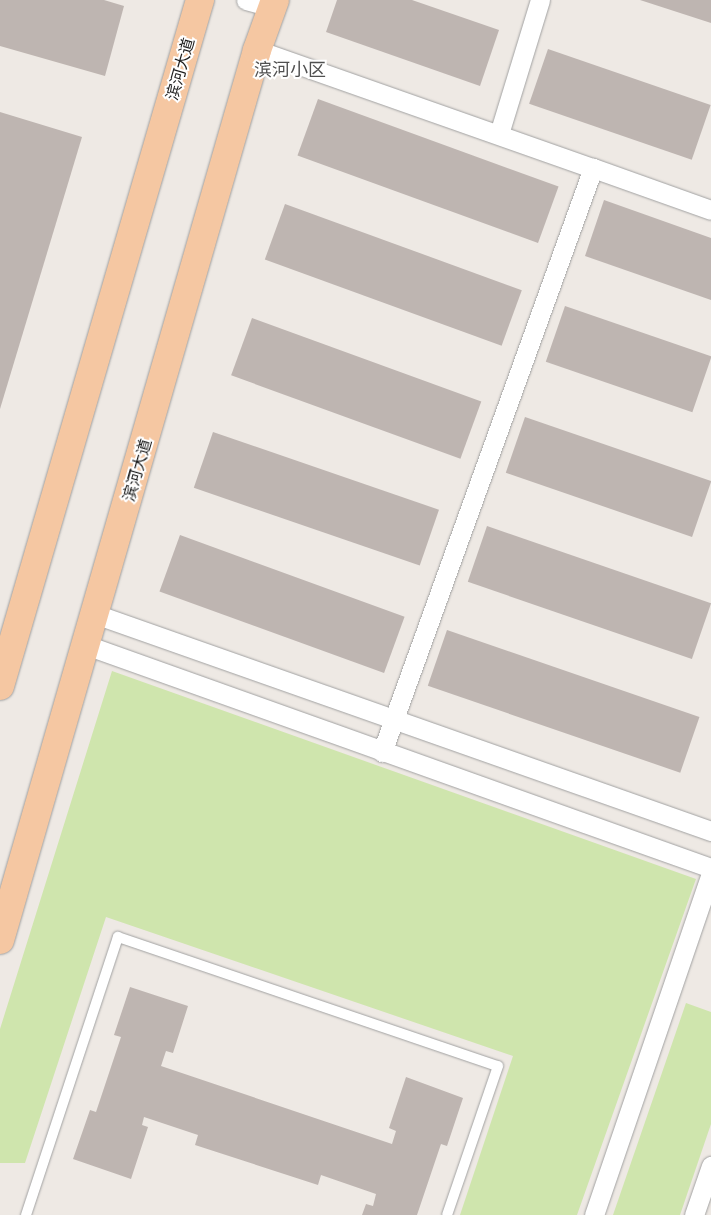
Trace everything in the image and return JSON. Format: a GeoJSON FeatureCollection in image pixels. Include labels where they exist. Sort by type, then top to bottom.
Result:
{"type":"FeatureCollection","features":[{"type":"Feature","properties":{"kind":"main road","name":"滨河大道"},"geometry":{"type":"LineString","coordinates":[[0,686],[200,0]]}},
{"type":"Feature","properties":{"kind":"main road","name":"滨河大道"},"geometry":{"type":"LineString","coordinates":[[0,940],[257,50],[274,4]]}},
{"type":"Feature","properties":{"kind":"street"},"geometry":{"type":"LineString","coordinates":[[246,0],[274,4]]}},
{"type":"Feature","properties":{"kind":"street"},"geometry":{"type":"LineString","coordinates":[[499,134],[540,0]]}},
{"type":"Feature","properties":{"kind":"street"},"geometry":{"type":"LineString","coordinates":[[257,50],[711,210]]}},
{"type":"Feature","properties":{"kind":"street"},"geometry":{"type":"LineString","coordinates":[[382,752],[594,168]]}},
{"type":"Feature","properties":{"kind":"street"},"geometry":{"type":"LineString","coordinates":[[95,614],[711,831]]}},
{"type":"Feature","properties":{"kind":"street"},"geometry":{"type":"LineString","coordinates":[[86,645],[711,868]]}},
{"type":"Feature","properties":{"kind":"street"},"geometry":{"type":"LineString","coordinates":[[594,1215],[711,873]]}},
{"type":"Feature","properties":{"kind":"street"},"geometry":{"type":"LineString","coordinates":[[694,1215],[711,1166]]}},
{"type":"Feature","properties":{"kind":"lane"},"geometry":{"type":"LineString","coordinates":[[26,1215],[118,937],[498,1066],[447,1215]]}},
{"type":"Feature","properties":{"kind":"green space"},"geometry":{"type":"Polygon","coordinates":[[[112,671],[696,879],[577,1215],[460,1215],[513,1056],[106,917],[25,1163],[0,1163],[0,1029],[112,671]]]}},
{"type":"Feature","properties":{"kind":"green space"},"geometry":{"type":"Polygon","coordinates":[[[686,1003],[711,1012],[711,1124],[680,1215],[613,1215],[686,1003]]]}},
{"type":"Feature","properties":{"kind":"building"},"geometry":{"type":"Polygon","coordinates":[[[0,0],[104,0],[124,6],[105,76],[0,46],[0,0]]]}},
{"type":"Feature","properties":{"kind":"building"},"geometry":{"type":"Polygon","coordinates":[[[337,0],[412,0],[499,30],[480,86],[326,32],[337,0]]]}},
{"type":"Feature","properties":{"kind":"building"},"geometry":{"type":"Polygon","coordinates":[[[640,0],[711,0],[711,23],[640,0]]]}},
{"type":"Feature","properties":{"kind":"building"},"geometry":{"type":"Polygon","coordinates":[[[548,49],[711,105],[692,160],[529,104],[548,49]]]}},
{"type":"Feature","properties":{"kind":"building"},"geometry":{"type":"Polygon","coordinates":[[[318,99],[559,187],[538,243],[297,155],[318,99]]]}},
{"type":"Feature","properties":{"kind":"building"},"geometry":{"type":"Polygon","coordinates":[[[0,112],[82,137],[0,409],[0,112]]]}},
{"type":"Feature","properties":{"kind":"building"},"geometry":{"type":"Polygon","coordinates":[[[604,200],[711,238],[711,300],[585,256],[604,200]]]}},
{"type":"Feature","properties":{"kind":"building"},"geometry":{"type":"Polygon","coordinates":[[[285,204],[522,290],[502,346],[265,259],[285,204]]]}},
{"type":"Feature","properties":{"kind":"building"},"geometry":{"type":"Polygon","coordinates":[[[565,306],[711,356],[692,412],[546,362],[565,306]]]}},
{"type":"Feature","properties":{"kind":"building"},"geometry":{"type":"Polygon","coordinates":[[[252,318],[481,401],[460,459],[231,375],[252,318]]]}},
{"type":"Feature","properties":{"kind":"building"},"geometry":{"type":"Polygon","coordinates":[[[525,417],[711,481],[692,537],[506,473],[525,417]]]}},
{"type":"Feature","properties":{"kind":"building"},"geometry":{"type":"Polygon","coordinates":[[[213,432],[439,510],[420,566],[194,488],[213,432]]]}},
{"type":"Feature","properties":{"kind":"building"},"geometry":{"type":"Polygon","coordinates":[[[487,526],[711,603],[692,659],[468,582],[487,526]]]}},
{"type":"Feature","properties":{"kind":"building"},"geometry":{"type":"Polygon","coordinates":[[[180,535],[405,617],[384,673],[159,591],[180,535]]]}},
{"type":"Feature","properties":{"kind":"building"},"geometry":{"type":"Polygon","coordinates":[[[447,630],[699,717],[680,773],[428,686],[447,630]]]}},
{"type":"Feature","properties":{"kind":"building"},"geometry":{"type":"Polygon","coordinates":[[[130,987],[188,1006],[173,1053],[166,1051],[161,1066],[392,1144],[396,1131],[389,1128],[406,1077],[463,1098],[447,1146],[441,1144],[417,1215],[362,1215],[366,1204],[373,1206],[376,1194],[321,1175],[318,1185],[195,1145],[198,1135],[144,1117],[142,1125],[148,1127],[131,1179],[73,1159],[90,1110],[96,1112],[121,1037],[114,1035],[130,987]]]}},
{"type":"Feature","properties":{"kind":"district","name":"滨河小区"},"geometry":{"type":"Point","coordinates":[290,69]}}]}
